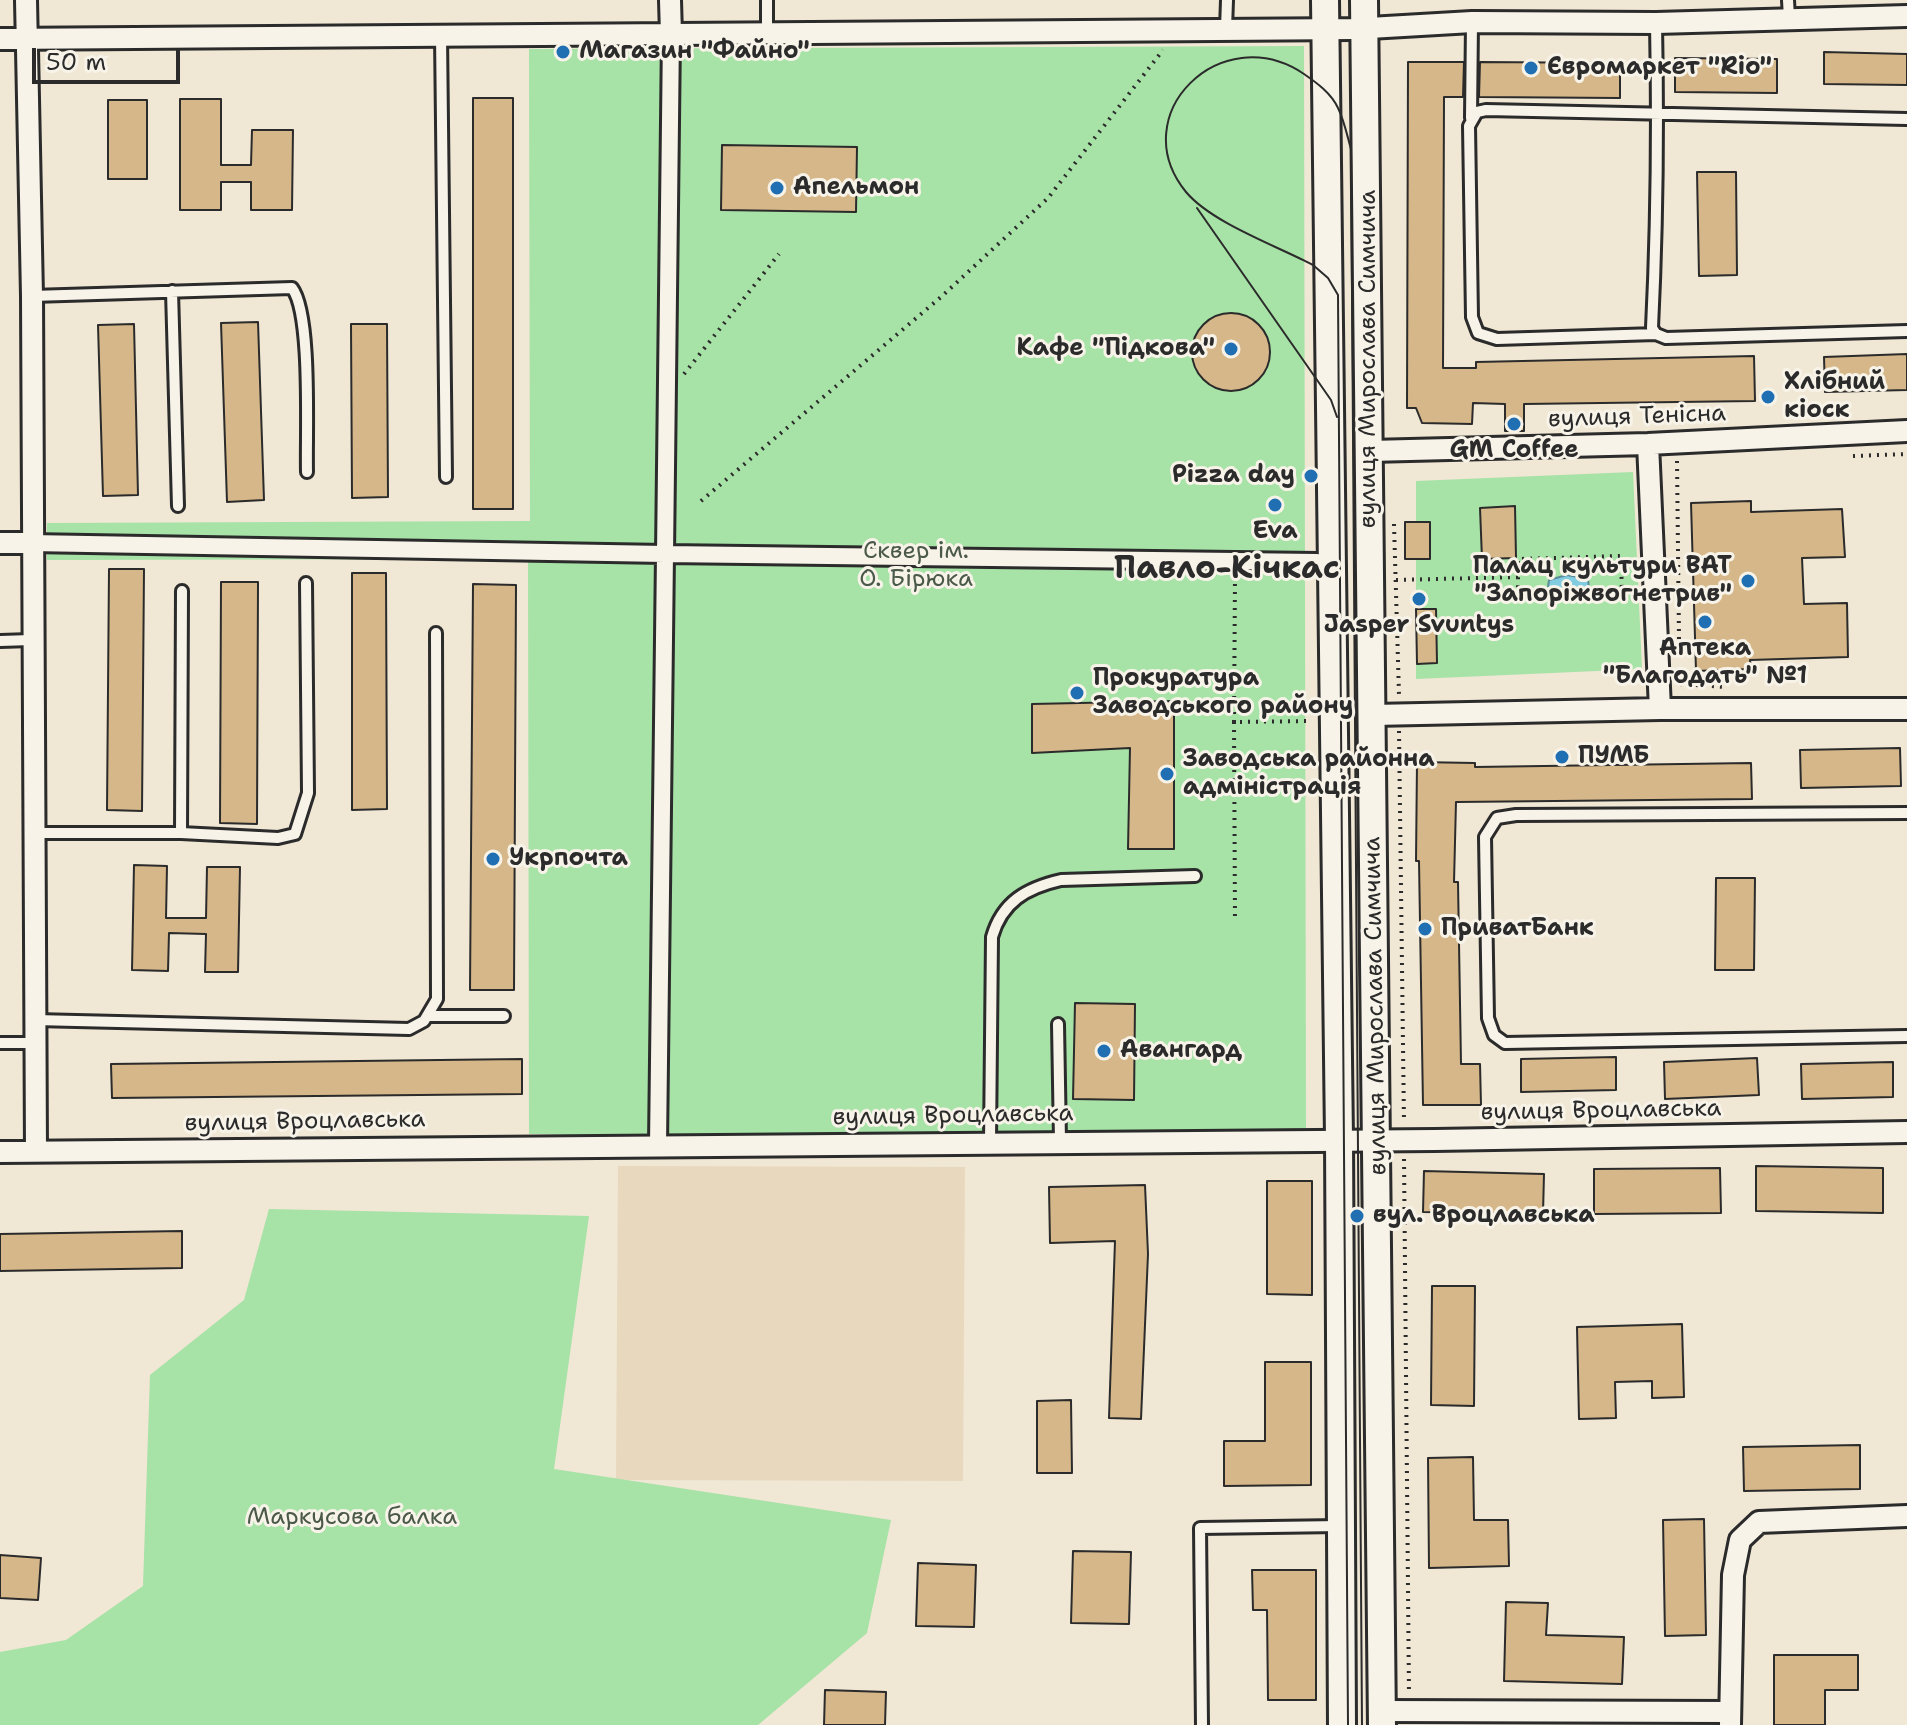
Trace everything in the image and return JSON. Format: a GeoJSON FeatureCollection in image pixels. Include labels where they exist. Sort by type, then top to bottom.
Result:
{"type":"FeatureCollection","features":[{"type":"Feature","properties":{"kind":"street"},"geometry":{"type":"LineString","coordinates":[[26,0],[32,296],[30,543],[36,1151]]}},
{"type":"Feature","properties":{"kind":"street"},"geometry":{"type":"LineString","coordinates":[[658,1145],[670,0]]}},
{"type":"Feature","properties":{"kind":"street","name":"вулиця Мирослава Симчича"},"geometry":{"type":"LineString","coordinates":[[1325,0],[1339,1138],[1342,1725]]}},
{"type":"Feature","properties":{"kind":"street","name":"вулиця Мирослава Симчича"},"geometry":{"type":"LineString","coordinates":[[1364,0],[1382,1718]]}},
{"type":"Feature","properties":{"kind":"street"},"geometry":{"type":"LineString","coordinates":[[0,39],[441,33],[671,35],[1326,29],[1472,22],[1656,23],[1789,9],[1907,16]]}},
{"type":"Feature","properties":{"kind":"street","name":"вулиця Тенісна"},"geometry":{"type":"LineString","coordinates":[[1370,451],[1648,444],[1907,431]]}},
{"type":"Feature","properties":{"kind":"street"},"geometry":{"type":"LineString","coordinates":[[1648,444],[1660,709]]}},
{"type":"Feature","properties":{"kind":"street"},"geometry":{"type":"LineString","coordinates":[[0,543],[1317,562]]}},
{"type":"Feature","properties":{"kind":"street"},"geometry":{"type":"LineString","coordinates":[[1373,715],[1660,709],[1907,709]]}},
{"type":"Feature","properties":{"kind":"street","name":"вулиця Вроцлавська"},"geometry":{"type":"LineString","coordinates":[[0,1152],[1907,1132]]}},
{"type":"Feature","properties":{"kind":"street"},"geometry":{"type":"LineString","coordinates":[[1382,1718],[1410,1711],[1730,1718],[1730,1611],[1740,1540],[1759,1522],[1907,1516]]}},
{"type":"Feature","properties":{"kind":"lane"},"geometry":{"type":"LineString","coordinates":[[767,0],[767,34]]}},
{"type":"Feature","properties":{"kind":"lane"},"geometry":{"type":"LineString","coordinates":[[1226,29],[1227,0]]}},
{"type":"Feature","properties":{"kind":"lane"},"geometry":{"type":"LineString","coordinates":[[1472,22],[1472,317],[1478,333],[1497,339],[1907,331]]}},
{"type":"Feature","properties":{"kind":"lane"},"geometry":{"type":"LineString","coordinates":[[1656,23],[1658,115],[1652,328],[1656,334]]}},
{"type":"Feature","properties":{"kind":"lane"},"geometry":{"type":"LineString","coordinates":[[441,33],[446,477]]}},
{"type":"Feature","properties":{"kind":"lane"},"geometry":{"type":"LineString","coordinates":[[1471,118],[1486,110],[1907,119]]}},
{"type":"Feature","properties":{"kind":"lane"},"geometry":{"type":"LineString","coordinates":[[32,296],[292,288],[298,296],[304,335],[307,472]]}},
{"type":"Feature","properties":{"kind":"lane"},"geometry":{"type":"LineString","coordinates":[[172,291],[178,506]]}},
{"type":"Feature","properties":{"kind":"lane"},"geometry":{"type":"LineString","coordinates":[[34,833],[181,833],[278,838],[295,834],[308,793],[306,583]]}},
{"type":"Feature","properties":{"kind":"lane"},"geometry":{"type":"LineString","coordinates":[[181,833],[182,591]]}},
{"type":"Feature","properties":{"kind":"lane"},"geometry":{"type":"LineString","coordinates":[[35,1020],[409,1029],[428,1016],[437,999],[436,633]]}},
{"type":"Feature","properties":{"kind":"lane"},"geometry":{"type":"LineString","coordinates":[[0,641],[31,640]]}},
{"type":"Feature","properties":{"kind":"lane"},"geometry":{"type":"LineString","coordinates":[[1907,813],[1516,815],[1497,818],[1485,837],[1488,1018],[1494,1035],[1505,1043],[1907,1036]]}},
{"type":"Feature","properties":{"kind":"lane"},"geometry":{"type":"LineString","coordinates":[[990,1142],[992,937],[997,918],[1007,906],[1040,885],[1061,880],[1195,876]]}},
{"type":"Feature","properties":{"kind":"lane"},"geometry":{"type":"LineString","coordinates":[[428,1016],[504,1016]]}},
{"type":"Feature","properties":{"kind":"lane"},"geometry":{"type":"LineString","coordinates":[[1058,1024],[1060,1141]]}},
{"type":"Feature","properties":{"kind":"lane"},"geometry":{"type":"LineString","coordinates":[[0,1043],[35,1043]]}},
{"type":"Feature","properties":{"kind":"lane"},"geometry":{"type":"LineString","coordinates":[[1202,1725],[1200,1528],[1340,1526]]}},
{"type":"Feature","properties":{"kind":"path"},"geometry":{"type":"LineString","coordinates":[[701,501],[941,297],[1048,198],[1180,30]]}},
{"type":"Feature","properties":{"kind":"path"},"geometry":{"type":"LineString","coordinates":[[667,395],[779,254]]}},
{"type":"Feature","properties":{"kind":"path"},"geometry":{"type":"LineString","coordinates":[[1845,456],[1907,454]]}},
{"type":"Feature","properties":{"kind":"path"},"geometry":{"type":"LineString","coordinates":[[1679,654],[1676,461],[1691,460]]}},
{"type":"Feature","properties":{"kind":"path"},"geometry":{"type":"LineString","coordinates":[[1621,556],[1622,596],[1518,600],[1518,577],[1518,559],[1621,556]]}},
{"type":"Feature","properties":{"kind":"path"},"geometry":{"type":"LineString","coordinates":[[1235,561],[1235,922]]}},
{"type":"Feature","properties":{"kind":"path"},"geometry":{"type":"LineString","coordinates":[[1396,580],[1518,577]]}},
{"type":"Feature","properties":{"kind":"path"},"geometry":{"type":"LineString","coordinates":[[1680,670],[1680,686]]}},
{"type":"Feature","properties":{"kind":"path"},"geometry":{"type":"LineString","coordinates":[[1234,722],[1318,721]]}},
{"type":"Feature","properties":{"kind":"path"},"geometry":{"type":"LineString","coordinates":[[1400,750],[1410,1711]]}},
{"type":"Feature","properties":{"kind":"shaded area"},"geometry":{"type":"Polygon","coordinates":[[[618,1166],[965,1167],[963,1481],[616,1480],[618,1166]]]}},
{"type":"Feature","properties":{"kind":"green space","name":"Сквер ім. О. Бірюка"},"geometry":{"type":"Polygon","coordinates":[[[1304,46],[1306,1131],[990,1142],[529,1134],[528,559],[47,560],[47,523],[530,521],[529,49],[1304,46]]]}},
{"type":"Feature","properties":{"kind":"green space"},"geometry":{"type":"Polygon","coordinates":[[[1633,472],[1642,669],[1416,679],[1416,481],[1633,472]]]}},
{"type":"Feature","properties":{"kind":"green space","name":"Маркусова балка"},"geometry":{"type":"Polygon","coordinates":[[[269,1209],[589,1216],[554,1469],[891,1520],[867,1633],[758,1725],[0,1725],[0,1652],[66,1640],[143,1586],[150,1375],[244,1300],[269,1209]]]}},
{"type":"Feature","properties":{"kind":"water"},"geometry":{"type":"Polygon","coordinates":[[[1567,575],[1588,579],[1589,588],[1568,593],[1548,587],[1549,580],[1567,575]]]}},
{"type":"Feature","properties":{"kind":"building"},"geometry":{"type":"Polygon","coordinates":[[[1824,52],[1907,54],[1907,85],[1824,84],[1824,52]]]}},
{"type":"Feature","properties":{"kind":"building"},"geometry":{"type":"Polygon","coordinates":[[[1675,58],[1777,59],[1777,93],[1675,92],[1675,58]]]}},
{"type":"Feature","properties":{"kind":"building"},"geometry":{"type":"Polygon","coordinates":[[[1408,62],[1464,62],[1463,97],[1444,97],[1443,368],[1476,368],[1476,362],[1754,356],[1755,401],[1524,404],[1524,431],[1505,431],[1505,404],[1473,403],[1472,424],[1422,423],[1416,408],[1407,408],[1408,62]]]}},
{"type":"Feature","properties":{"kind":"building"},"geometry":{"type":"Polygon","coordinates":[[[1480,62],[1620,63],[1620,98],[1479,97],[1480,62]]]}},
{"type":"Feature","properties":{"kind":"building"},"geometry":{"type":"Polygon","coordinates":[[[473,98],[513,98],[513,509],[473,509],[473,98]]]}},
{"type":"Feature","properties":{"kind":"building"},"geometry":{"type":"Polygon","coordinates":[[[180,99],[221,99],[221,165],[251,165],[252,130],[293,130],[292,210],[251,210],[251,182],[221,182],[221,210],[180,210],[180,99]]]}},
{"type":"Feature","properties":{"kind":"building"},"geometry":{"type":"Polygon","coordinates":[[[108,100],[147,100],[147,179],[108,179],[108,100]]]}},
{"type":"Feature","properties":{"kind":"building"},"geometry":{"type":"Polygon","coordinates":[[[722,145],[857,147],[856,212],[721,210],[722,145]]]}},
{"type":"Feature","properties":{"kind":"building"},"geometry":{"type":"Polygon","coordinates":[[[1697,172],[1736,172],[1737,275],[1699,276],[1697,172]]]}},
{"type":"Feature","properties":{"kind":"building","name":"Кафе \"Підкова\""},"geometry":{"type":"Polygon","coordinates":[[[1223,313],[1239,313],[1253,319],[1264,330],[1270,352],[1264,374],[1253,385],[1239,391],[1223,391],[1209,385],[1198,374],[1192,360],[1192,344],[1198,330],[1209,319],[1223,313]]]}},
{"type":"Feature","properties":{"kind":"building"},"geometry":{"type":"Polygon","coordinates":[[[258,322],[264,500],[227,502],[221,323],[258,322]]]}},
{"type":"Feature","properties":{"kind":"building"},"geometry":{"type":"Polygon","coordinates":[[[134,324],[138,495],[103,496],[98,325],[134,324]]]}},
{"type":"Feature","properties":{"kind":"building"},"geometry":{"type":"Polygon","coordinates":[[[351,324],[387,324],[388,497],[352,498],[351,324]]]}},
{"type":"Feature","properties":{"kind":"building"},"geometry":{"type":"Polygon","coordinates":[[[1907,354],[1907,390],[1825,392],[1824,357],[1907,354]]]}},
{"type":"Feature","properties":{"kind":"building","name":"Палац культури ВАТ \"Запоріжвогнетрив\""},"geometry":{"type":"Polygon","coordinates":[[[1751,501],[1751,512],[1842,509],[1845,557],[1802,558],[1804,604],[1847,603],[1848,657],[1750,660],[1751,669],[1696,671],[1691,503],[1751,501]]]}},
{"type":"Feature","properties":{"kind":"building"},"geometry":{"type":"Polygon","coordinates":[[[1515,506],[1516,558],[1482,559],[1480,508],[1515,506]]]}},
{"type":"Feature","properties":{"kind":"building"},"geometry":{"type":"Polygon","coordinates":[[[1405,522],[1430,522],[1430,559],[1405,559],[1405,522]]]}},
{"type":"Feature","properties":{"kind":"building"},"geometry":{"type":"Polygon","coordinates":[[[109,569],[144,569],[142,811],[107,810],[109,569]]]}},
{"type":"Feature","properties":{"kind":"building"},"geometry":{"type":"Polygon","coordinates":[[[352,573],[386,573],[387,809],[352,810],[352,573]]]}},
{"type":"Feature","properties":{"kind":"building"},"geometry":{"type":"Polygon","coordinates":[[[221,582],[258,582],[257,824],[220,823],[221,582]]]}},
{"type":"Feature","properties":{"kind":"building"},"geometry":{"type":"Polygon","coordinates":[[[473,584],[516,585],[514,990],[470,990],[473,584]]]}},
{"type":"Feature","properties":{"kind":"building"},"geometry":{"type":"Polygon","coordinates":[[[1416,609],[1436,609],[1437,663],[1417,664],[1416,609]]]}},
{"type":"Feature","properties":{"kind":"building"},"geometry":{"type":"Polygon","coordinates":[[[1174,701],[1174,849],[1128,849],[1130,748],[1032,753],[1032,704],[1174,701]]]}},
{"type":"Feature","properties":{"kind":"building"},"geometry":{"type":"Polygon","coordinates":[[[1900,748],[1901,786],[1801,788],[1800,750],[1900,748]]]}},
{"type":"Feature","properties":{"kind":"building"},"geometry":{"type":"Polygon","coordinates":[[[1417,762],[1475,763],[1475,767],[1751,763],[1752,799],[1456,802],[1454,882],[1458,882],[1461,1064],[1480,1064],[1481,1105],[1423,1105],[1419,861],[1416,861],[1417,762]]]}},
{"type":"Feature","properties":{"kind":"building"},"geometry":{"type":"Polygon","coordinates":[[[134,865],[167,866],[166,918],[206,918],[207,867],[240,867],[238,972],[205,972],[206,934],[169,933],[168,971],[132,970],[134,865]]]}},
{"type":"Feature","properties":{"kind":"building"},"geometry":{"type":"Polygon","coordinates":[[[1716,878],[1755,878],[1754,970],[1715,970],[1716,878]]]}},
{"type":"Feature","properties":{"kind":"building","name":"Авангард"},"geometry":{"type":"Polygon","coordinates":[[[1075,1003],[1135,1004],[1134,1100],[1073,1099],[1075,1003]]]}},
{"type":"Feature","properties":{"kind":"building"},"geometry":{"type":"Polygon","coordinates":[[[1616,1057],[1616,1090],[1521,1092],[1521,1059],[1616,1057]]]}},
{"type":"Feature","properties":{"kind":"building"},"geometry":{"type":"Polygon","coordinates":[[[1757,1058],[1759,1095],[1665,1099],[1664,1062],[1757,1058]]]}},
{"type":"Feature","properties":{"kind":"building"},"geometry":{"type":"Polygon","coordinates":[[[522,1059],[522,1094],[112,1098],[111,1064],[522,1059]]]}},
{"type":"Feature","properties":{"kind":"building"},"geometry":{"type":"Polygon","coordinates":[[[1893,1062],[1893,1097],[1802,1099],[1801,1064],[1893,1062]]]}},
{"type":"Feature","properties":{"kind":"building"},"geometry":{"type":"Polygon","coordinates":[[[1756,1166],[1883,1168],[1883,1213],[1756,1211],[1756,1166]]]}},
{"type":"Feature","properties":{"kind":"building"},"geometry":{"type":"Polygon","coordinates":[[[1720,1168],[1721,1213],[1594,1214],[1594,1169],[1720,1168]]]}},
{"type":"Feature","properties":{"kind":"building"},"geometry":{"type":"Polygon","coordinates":[[[1424,1171],[1544,1174],[1543,1214],[1423,1212],[1424,1171]]]}},
{"type":"Feature","properties":{"kind":"building"},"geometry":{"type":"Polygon","coordinates":[[[1267,1181],[1312,1181],[1312,1295],[1267,1294],[1267,1181]]]}},
{"type":"Feature","properties":{"kind":"building"},"geometry":{"type":"Polygon","coordinates":[[[1145,1185],[1148,1254],[1141,1419],[1109,1418],[1115,1241],[1050,1243],[1049,1187],[1145,1185]]]}},
{"type":"Feature","properties":{"kind":"building"},"geometry":{"type":"Polygon","coordinates":[[[182,1231],[182,1268],[0,1271],[0,1234],[182,1231]]]}},
{"type":"Feature","properties":{"kind":"building"},"geometry":{"type":"Polygon","coordinates":[[[1432,1286],[1475,1286],[1474,1406],[1431,1405],[1432,1286]]]}},
{"type":"Feature","properties":{"kind":"building"},"geometry":{"type":"Polygon","coordinates":[[[1682,1324],[1684,1397],[1652,1398],[1652,1381],[1615,1382],[1616,1418],[1579,1419],[1577,1327],[1682,1324]]]}},
{"type":"Feature","properties":{"kind":"building"},"geometry":{"type":"Polygon","coordinates":[[[1265,1362],[1311,1362],[1311,1485],[1224,1486],[1224,1441],[1265,1441],[1265,1362]]]}},
{"type":"Feature","properties":{"kind":"building"},"geometry":{"type":"Polygon","coordinates":[[[1071,1400],[1072,1473],[1037,1473],[1037,1401],[1071,1400]]]}},
{"type":"Feature","properties":{"kind":"building"},"geometry":{"type":"Polygon","coordinates":[[[1860,1445],[1860,1489],[1744,1491],[1743,1447],[1860,1445]]]}},
{"type":"Feature","properties":{"kind":"building"},"geometry":{"type":"Polygon","coordinates":[[[1473,1457],[1474,1520],[1508,1520],[1509,1566],[1429,1568],[1428,1458],[1473,1457]]]}},
{"type":"Feature","properties":{"kind":"building"},"geometry":{"type":"Polygon","coordinates":[[[1704,1519],[1706,1635],[1665,1636],[1663,1520],[1704,1519]]]}},
{"type":"Feature","properties":{"kind":"building"},"geometry":{"type":"Polygon","coordinates":[[[1073,1551],[1131,1552],[1129,1624],[1071,1623],[1073,1551]]]}},
{"type":"Feature","properties":{"kind":"building"},"geometry":{"type":"Polygon","coordinates":[[[0,1555],[41,1558],[38,1600],[0,1598],[0,1555]]]}},
{"type":"Feature","properties":{"kind":"building"},"geometry":{"type":"Polygon","coordinates":[[[918,1563],[976,1565],[974,1627],[916,1626],[918,1563]]]}},
{"type":"Feature","properties":{"kind":"building"},"geometry":{"type":"Polygon","coordinates":[[[1252,1570],[1316,1570],[1316,1700],[1268,1700],[1267,1610],[1253,1610],[1252,1570]]]}},
{"type":"Feature","properties":{"kind":"building"},"geometry":{"type":"Polygon","coordinates":[[[1506,1602],[1548,1603],[1546,1635],[1624,1637],[1622,1684],[1504,1681],[1506,1602]]]}},
{"type":"Feature","properties":{"kind":"building"},"geometry":{"type":"Polygon","coordinates":[[[1774,1655],[1858,1655],[1858,1690],[1825,1690],[1825,1725],[1774,1725],[1774,1655]]]}},
{"type":"Feature","properties":{"kind":"building"},"geometry":{"type":"Polygon","coordinates":[[[825,1690],[886,1692],[885,1725],[824,1725],[825,1690]]]}},
{"type":"Feature","properties":{"kind":"tram line"},"geometry":{"type":"LineString","coordinates":[[1348,1725],[1338,295],[1328,278],[1313,265],[1228,224],[1197,203],[1186,192],[1170,163],[1166,133],[1174,106],[1190,83],[1214,66],[1242,58],[1273,60],[1304,74],[1319,85],[1338,108],[1351,149],[1362,1725]]}},
{"type":"Feature","properties":{"kind":"tram line"},"geometry":{"type":"LineString","coordinates":[[1197,208],[1331,400],[1337,417]]}},
{"type":"Feature","properties":{"kind":"place","name":"Магазин \"Файно\""},"geometry":{"type":"Point","coordinates":[563,52]}},
{"type":"Feature","properties":{"kind":"place","name":"Євромаркет \"Rio\""},"geometry":{"type":"Point","coordinates":[1531,68]}},
{"type":"Feature","properties":{"kind":"place","name":"Апельмон"},"geometry":{"type":"Point","coordinates":[777,188]}},
{"type":"Feature","properties":{"kind":"place","name":"Кафе \"Підкова\""},"geometry":{"type":"Point","coordinates":[1231,349]}},
{"type":"Feature","properties":{"kind":"place","name":"Хлібний кіоск"},"geometry":{"type":"Point","coordinates":[1768,397]}},
{"type":"Feature","properties":{"kind":"place","name":"GM Coffee"},"geometry":{"type":"Point","coordinates":[1514,424]}},
{"type":"Feature","properties":{"kind":"place","name":"Pizza day"},"geometry":{"type":"Point","coordinates":[1311,476]}},
{"type":"Feature","properties":{"kind":"place","name":"Eva"},"geometry":{"type":"Point","coordinates":[1275,505]}},
{"type":"Feature","properties":{"kind":"place","name":"Палац культури ВАТ \"Запоріжвогнетрив\""},"geometry":{"type":"Point","coordinates":[1748,581]}},
{"type":"Feature","properties":{"kind":"place","name":"Jasper Svuntys"},"geometry":{"type":"Point","coordinates":[1419,599]}},
{"type":"Feature","properties":{"kind":"place","name":"Аптека \"Благодать\" №1"},"geometry":{"type":"Point","coordinates":[1705,622]}},
{"type":"Feature","properties":{"kind":"place","name":"Прокуратура Заводського району"},"geometry":{"type":"Point","coordinates":[1077,693]}},
{"type":"Feature","properties":{"kind":"place","name":"ПУМБ"},"geometry":{"type":"Point","coordinates":[1562,757]}},
{"type":"Feature","properties":{"kind":"place","name":"Заводська районна адміністрація"},"geometry":{"type":"Point","coordinates":[1167,774]}},
{"type":"Feature","properties":{"kind":"place","name":"Укрпочта"},"geometry":{"type":"Point","coordinates":[493,859]}},
{"type":"Feature","properties":{"kind":"place","name":"ПриватБанк"},"geometry":{"type":"Point","coordinates":[1425,929]}},
{"type":"Feature","properties":{"kind":"place","name":"Авангард"},"geometry":{"type":"Point","coordinates":[1104,1051]}},
{"type":"Feature","properties":{"kind":"place","name":"вул. Вроцлавська"},"geometry":{"type":"Point","coordinates":[1357,1216]}},
{"type":"Feature","properties":{"kind":"district","name":"Павло-Кічкас"},"geometry":{"type":"Point","coordinates":[1227,570]}}]}
